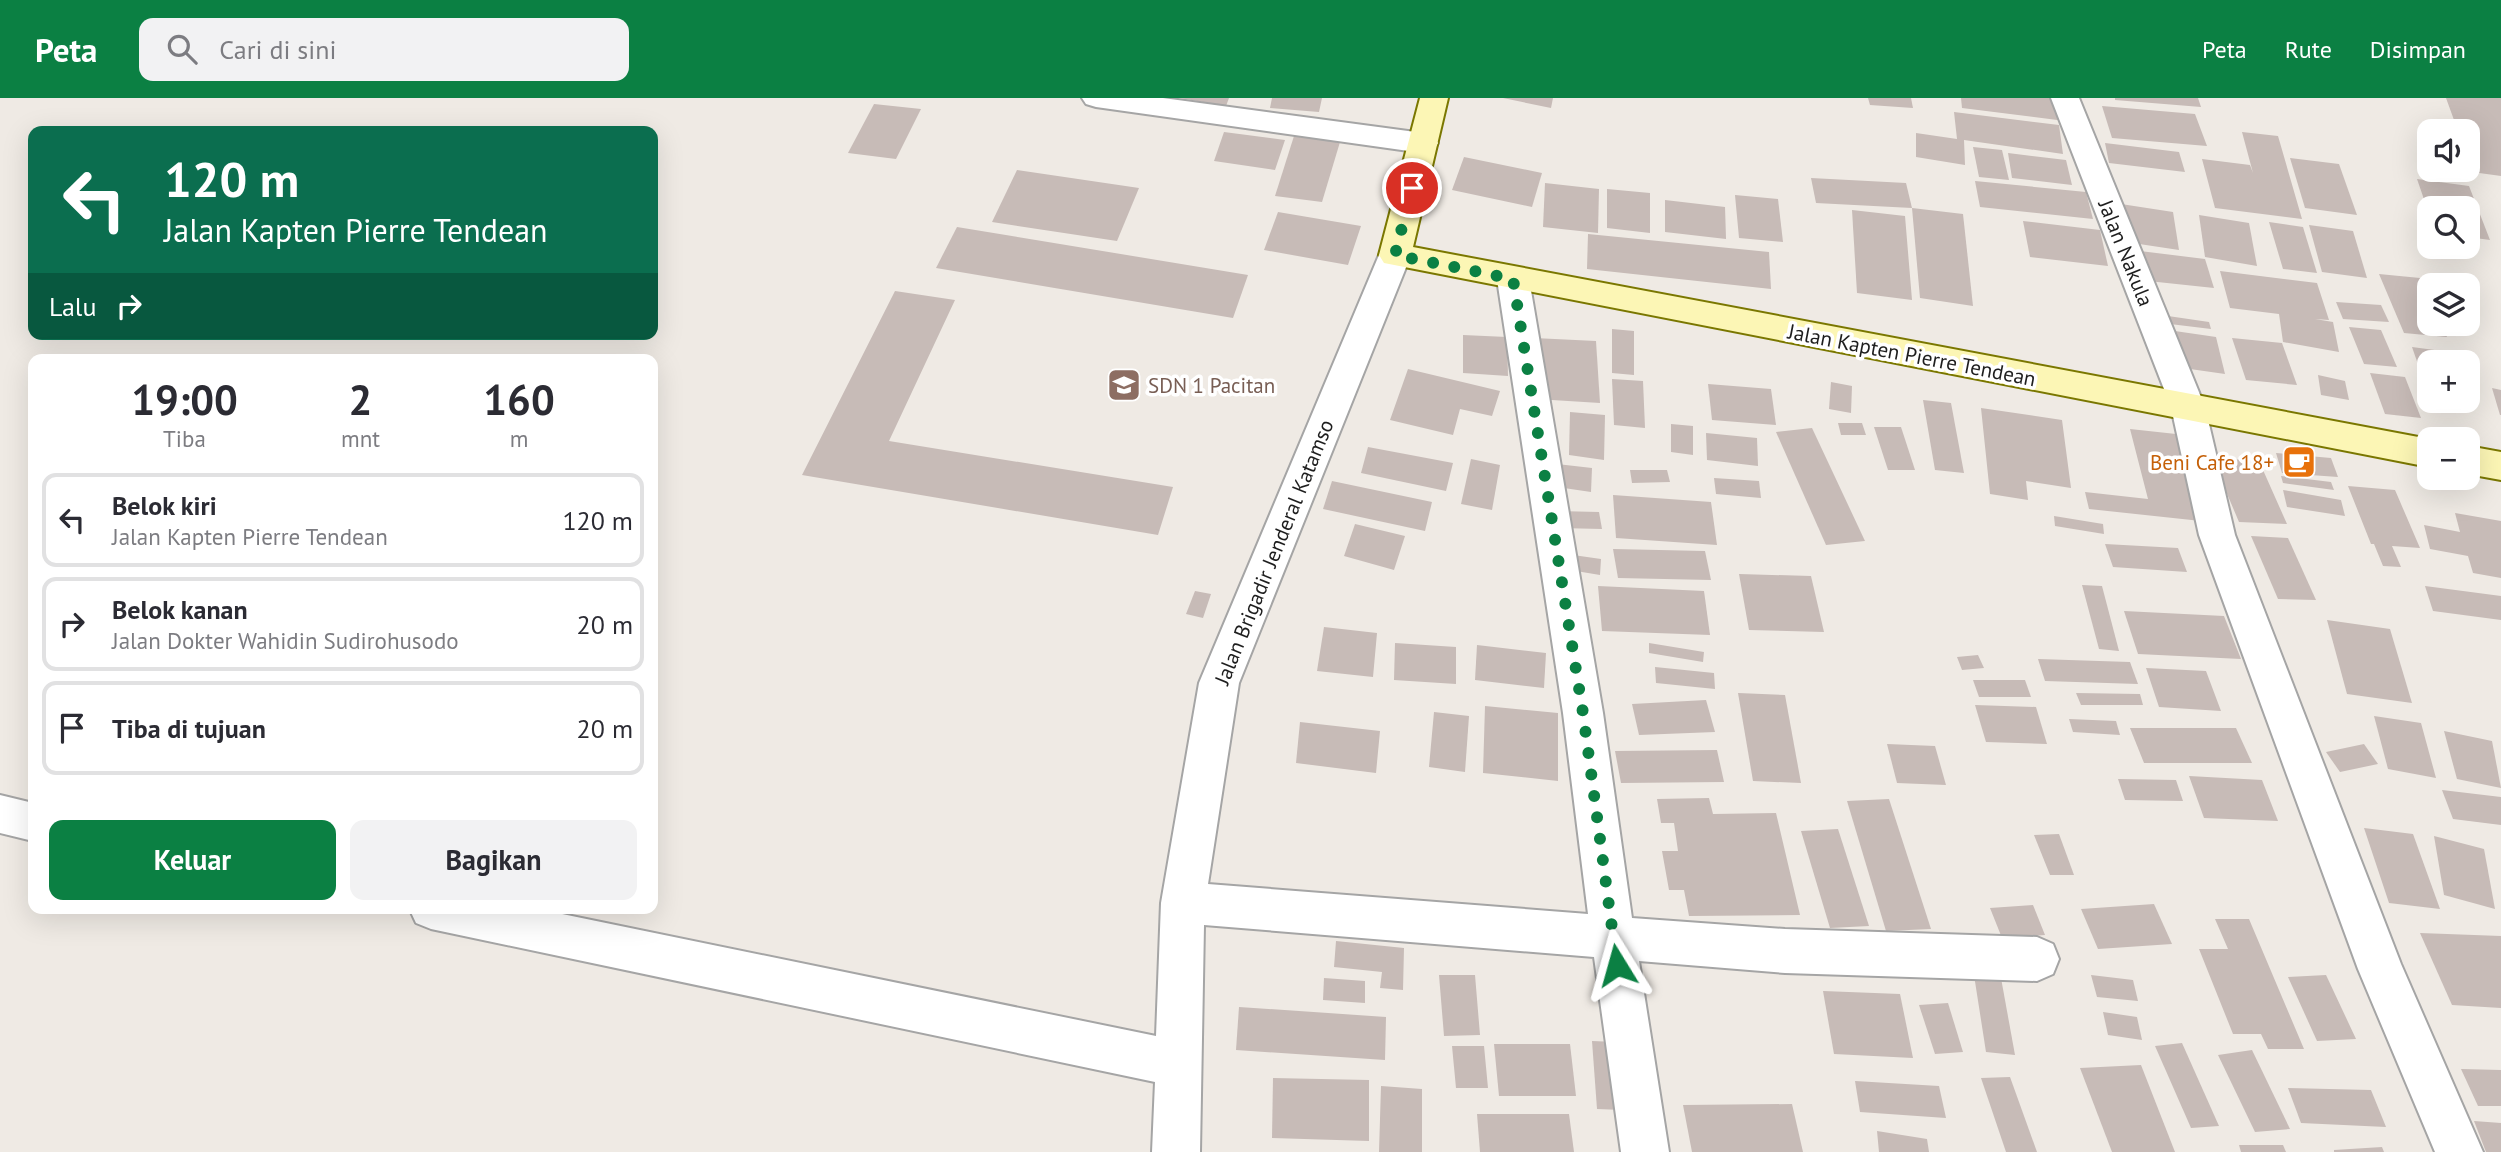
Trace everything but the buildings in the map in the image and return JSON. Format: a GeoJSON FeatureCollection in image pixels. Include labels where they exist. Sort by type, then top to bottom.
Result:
{"type":"FeatureCollection","features":[{"type":"Feature","properties":{"kind":"main road"},"geometry":{"type":"LineString","coordinates":[[1395,255],[1434,98]]}},
{"type":"Feature","properties":{"kind":"main road","name":"Jalan Kapten Pierre Tendean"},"geometry":{"type":"LineString","coordinates":[[1395,255],[2417,451]]}},
{"type":"Feature","properties":{"kind":"main road"},"geometry":{"type":"LineString","coordinates":[[2480,462],[2501,466]]}},
{"type":"Feature","properties":{"kind":"street"},"geometry":{"type":"LineString","coordinates":[[1096,98],[1423,143]]}},
{"type":"Feature","properties":{"kind":"street","name":"Jalan Nakula"},"geometry":{"type":"LineString","coordinates":[[2065,98],[2188,407],[2217,535],[2380,969],[2459,1152]]}},
{"type":"Feature","properties":{"kind":"street","name":"Jalan Brigadir Jenderal Katamso"},"geometry":{"type":"LineString","coordinates":[[1176,1152],[1183,902],[1219,683],[1395,255]]}},
{"type":"Feature","properties":{"kind":"street"},"geometry":{"type":"LineString","coordinates":[[1513,279],[1583,713],[1645,1152]]}},
{"type":"Feature","properties":{"kind":"street"},"geometry":{"type":"LineString","coordinates":[[0,814],[28,821]]}},
{"type":"Feature","properties":{"kind":"street"},"geometry":{"type":"LineString","coordinates":[[1183,902],[1785,951],[2037,959]]}},
{"type":"Feature","properties":{"kind":"street"},"geometry":{"type":"LineString","coordinates":[[460,914],[1178,1064]]}},
{"type":"Feature","properties":{"kind":"place","name":"SDN 1 Pacitan"},"geometry":{"type":"Point","coordinates":[1124,385]}},
{"type":"Feature","properties":{"kind":"place","name":"Beni Cafe 18+"},"geometry":{"type":"Point","coordinates":[2299,462]}},
{"type":"Feature","properties":{"kind":"route"},"geometry":{"type":"LineString","coordinates":[[1412,188],[1395,255],[1513,279],[1583,713],[1617,965]]}}]}
